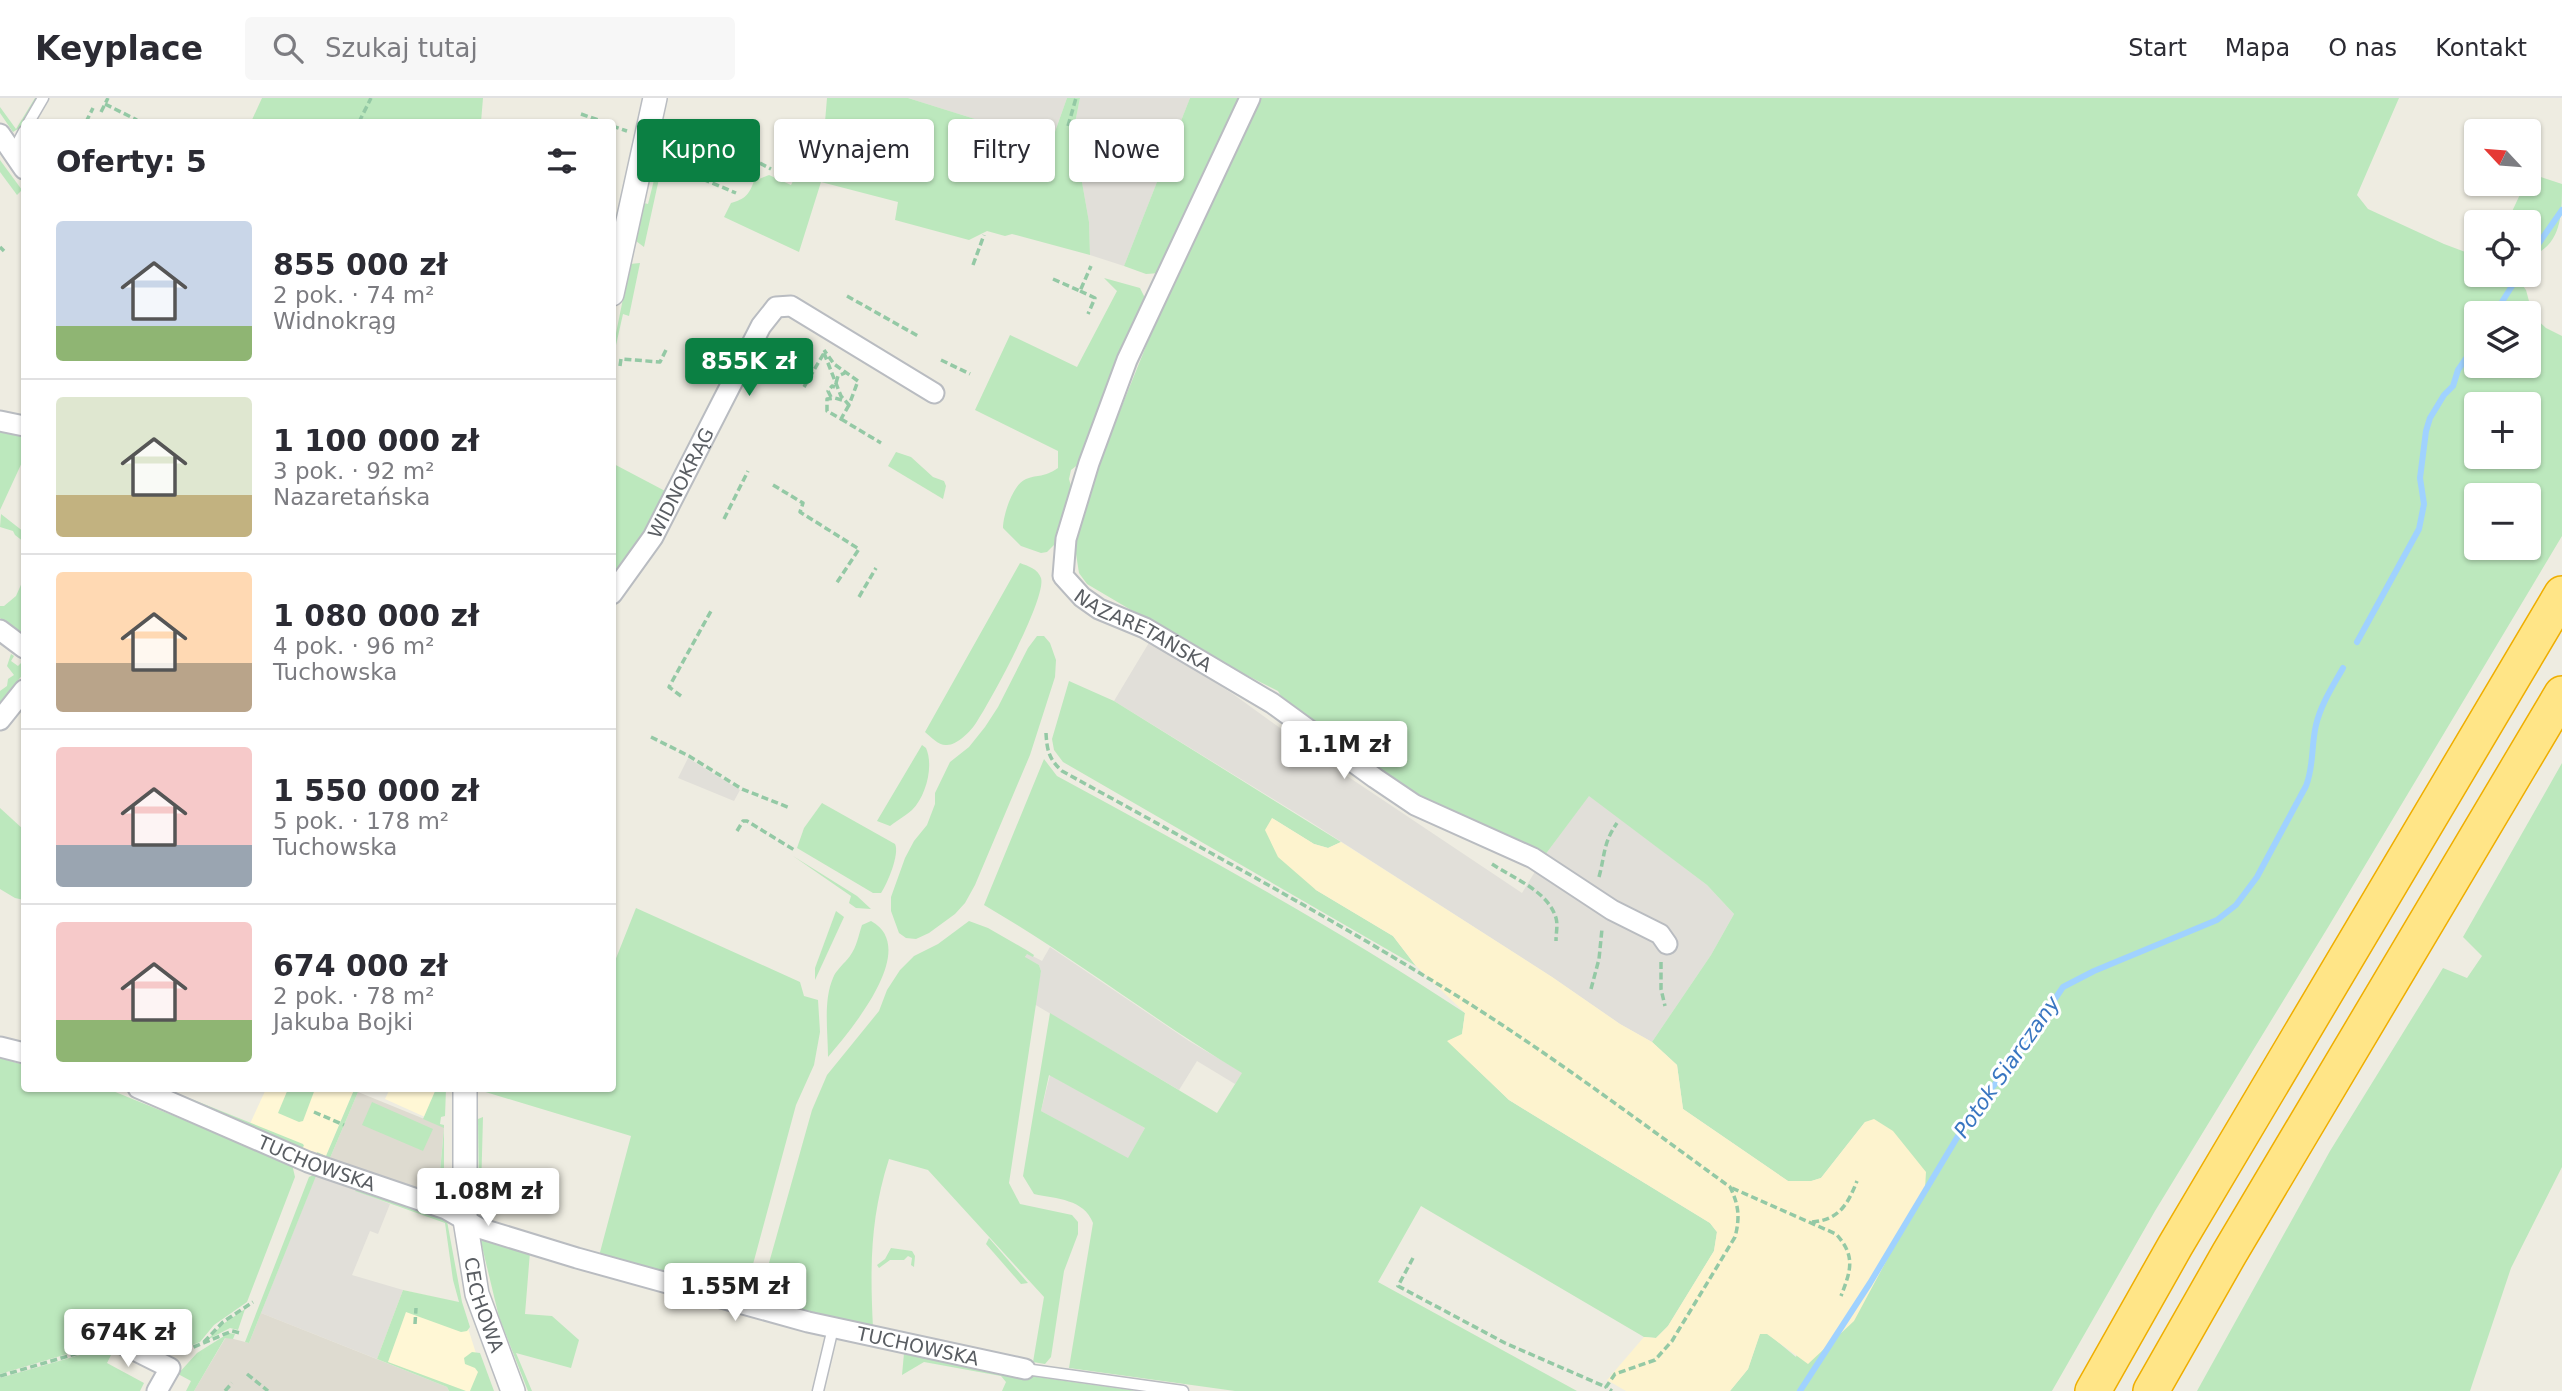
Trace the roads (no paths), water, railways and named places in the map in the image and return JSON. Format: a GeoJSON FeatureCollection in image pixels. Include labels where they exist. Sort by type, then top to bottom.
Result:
{"type":"FeatureCollection","features":[{"type":"Feature","properties":{"kind":"highway"},"geometry":{"type":"LineString","coordinates":[[2093,1391],[2175,1246],[2562,594]]}},
{"type":"Feature","properties":{"kind":"highway"},"geometry":{"type":"LineString","coordinates":[[2151,1391],[2229,1254],[2562,694]]}},
{"type":"Feature","properties":{"kind":"street"},"geometry":{"type":"LineString","coordinates":[[616,276],[655,98]]}},
{"type":"Feature","properties":{"kind":"street","name":"NAZARETAŃSKA"},"geometry":{"type":"LineString","coordinates":[[1250,98],[1127,360],[1089,463],[1066,539],[1063,576],[1082,597],[1099,609],[1145,628],[1272,703],[1415,805],[1533,858],[1612,910],[1660,934],[1667,944]]}},
{"type":"Feature","properties":{"kind":"street"},"geometry":{"type":"LineString","coordinates":[[0,134],[21,164]]}},
{"type":"Feature","properties":{"kind":"street","name":"WIDNOKRĄG"},"geometry":{"type":"LineString","coordinates":[[616,588],[653,537],[761,326],[776,307],[790,306],[934,393]]}},
{"type":"Feature","properties":{"kind":"street"},"geometry":{"type":"LineString","coordinates":[[0,421],[21,425]]}},
{"type":"Feature","properties":{"kind":"street"},"geometry":{"type":"LineString","coordinates":[[0,630],[21,646]]}},
{"type":"Feature","properties":{"kind":"street"},"geometry":{"type":"LineString","coordinates":[[0,720],[21,694]]}},
{"type":"Feature","properties":{"kind":"street"},"geometry":{"type":"LineString","coordinates":[[0,1047],[21,1053]]}},
{"type":"Feature","properties":{"kind":"street","name":"TUCHOWSKA"},"geometry":{"type":"LineString","coordinates":[[147,1092],[305,1161],[446,1209],[479,1228],[577,1258],[833,1328],[1025,1369]]}},
{"type":"Feature","properties":{"kind":"street","name":"CECHOWA"},"geometry":{"type":"LineString","coordinates":[[465,1092],[465,1220],[477,1294],[513,1391]]}},
{"type":"Feature","properties":{"kind":"street"},"geometry":{"type":"LineString","coordinates":[[118,1342],[170,1368],[157,1391]]}},
{"type":"Feature","properties":{"kind":"lane"},"geometry":{"type":"LineString","coordinates":[[31,119],[43,98]]}},
{"type":"Feature","properties":{"kind":"lane"},"geometry":{"type":"LineString","coordinates":[[13,152],[21,137]]}},
{"type":"Feature","properties":{"kind":"lane"},"geometry":{"type":"LineString","coordinates":[[818,1391],[833,1328]]}},
{"type":"Feature","properties":{"kind":"lane"},"geometry":{"type":"LineString","coordinates":[[1025,1369],[1183,1391]]}},
{"type":"Feature","properties":{"kind":"waterway","name":"Potok Siarczany"},"geometry":{"type":"LineString","coordinates":[[2541,240],[2562,210]]}},
{"type":"Feature","properties":{"kind":"waterway","name":"Potok Siarczany"},"geometry":{"type":"LineString","coordinates":[[2503,301],[2511,287]]}},
{"type":"Feature","properties":{"kind":"waterway","name":"Potok Siarczany"},"geometry":{"type":"LineString","coordinates":[[2357,642],[2419,529],[2424,504],[2420,478],[2426,431],[2430,418],[2453,386],[2464,361]]}},
{"type":"Feature","properties":{"kind":"waterway","name":"Potok Siarczany"},"geometry":{"type":"LineString","coordinates":[[1800,1391],[1870,1283],[1967,1121],[2017,1055],[2063,987],[2094,971],[2217,920],[2236,905],[2257,877],[2306,786],[2318,717],[2343,668]]}}]}
